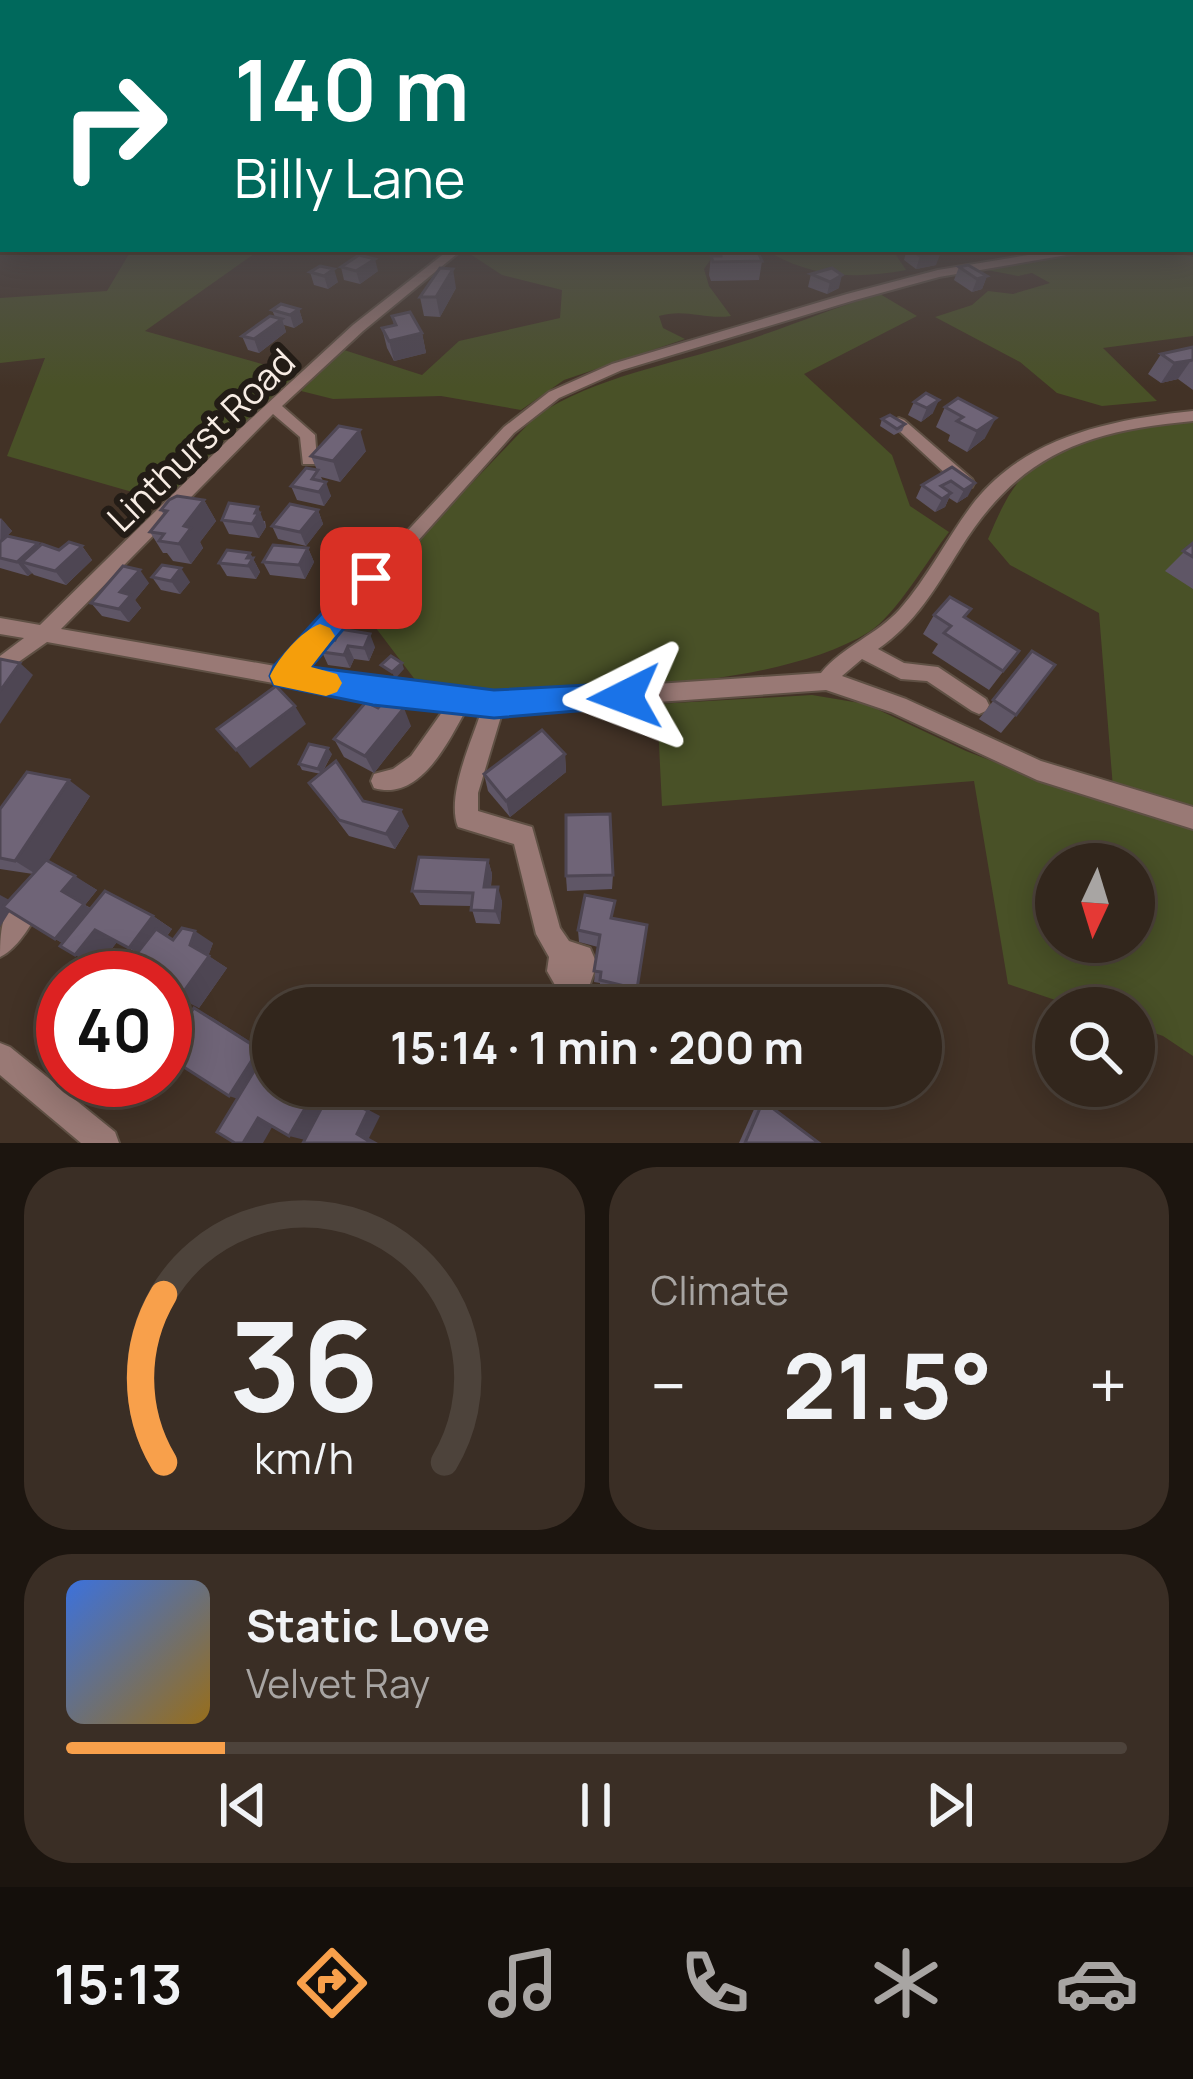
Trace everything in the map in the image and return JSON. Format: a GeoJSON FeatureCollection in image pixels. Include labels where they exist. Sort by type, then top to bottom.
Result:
{"type":"FeatureCollection","features":[{"type":"Feature","properties":{"kind":"street","name":"Linthurst Road"},"geometry":{"type":"LineString","coordinates":[[0,667],[45,633],[220,455],[358,328],[418,280]]}},
{"type":"Feature","properties":{"kind":"street"},"geometry":{"type":"LineString","coordinates":[[285,676],[509,430],[554,395],[617,367],[914,280]]}},
{"type":"Feature","properties":{"kind":"street"},"geometry":{"type":"LineString","coordinates":[[274,407],[307,435],[309,460]]}},
{"type":"Feature","properties":{"kind":"street"},"geometry":{"type":"LineString","coordinates":[[826,681],[838,663],[884,636],[910,611],[983,502],[1006,476],[1064,445],[1135,420],[1193,416]]}},
{"type":"Feature","properties":{"kind":"street"},"geometry":{"type":"LineString","coordinates":[[899,423],[958,472],[967,491],[983,502]]}},
{"type":"Feature","properties":{"kind":"street"},"geometry":{"type":"LineString","coordinates":[[0,626],[285,676],[494,704],[826,681],[908,709],[1021,764],[1193,818]]}},
{"type":"Feature","properties":{"kind":"street"},"geometry":{"type":"LineString","coordinates":[[861,650],[902,671],[932,673],[979,705]]}},
{"type":"Feature","properties":{"kind":"street"},"geometry":{"type":"LineString","coordinates":[[382,782],[398,782],[408,773],[436,741],[460,701]]}},
{"type":"Feature","properties":{"kind":"street"},"geometry":{"type":"LineString","coordinates":[[494,704],[467,793],[466,818],[524,835],[545,922],[563,956]]}},
{"type":"Feature","properties":{"kind":"street"},"geometry":{"type":"LineString","coordinates":[[0,944],[40,887]]}},
{"type":"Feature","properties":{"kind":"street"},"geometry":{"type":"LineString","coordinates":[[0,1057],[104,1143]]}},
{"type":"Feature","properties":{"kind":"green space"},"geometry":{"type":"Polygon","coordinates":[[[113,280],[217,280],[145,331],[301,375],[228,436],[167,502],[7,456],[45,358],[0,363],[0,298],[107,291],[113,280]]]}},
{"type":"Feature","properties":{"kind":"green space"},"geometry":{"type":"Polygon","coordinates":[[[523,280],[707,280],[731,316],[659,316],[663,328],[685,339],[564,380],[521,410],[441,396],[333,399],[301,391],[344,350],[422,375],[459,341],[560,318],[562,290],[523,280]]]}},
{"type":"Feature","properties":{"kind":"green space"},"geometry":{"type":"Polygon","coordinates":[[[1045,280],[1193,280],[1193,336],[1103,348],[1157,401],[1102,406],[1057,393],[1020,362],[935,317],[972,305],[988,291],[1013,294],[1050,283],[1045,280]]]}},
{"type":"Feature","properties":{"kind":"green space"},"geometry":{"type":"Polygon","coordinates":[[[880,294],[917,316],[804,374],[892,455],[910,506],[949,532],[900,600],[869,632],[826,652],[773,668],[713,679],[587,689],[468,688],[419,685],[357,603],[536,416],[559,402],[609,381],[880,294]]]}},
{"type":"Feature","properties":{"kind":"green space"},"geometry":{"type":"Polygon","coordinates":[[[1193,419],[1193,809],[1113,788],[1099,613],[1010,565],[988,539],[1013,489],[1039,463],[1104,436],[1193,419]]]}},
{"type":"Feature","properties":{"kind":"green space"},"geometry":{"type":"Polygon","coordinates":[[[812,695],[866,704],[966,751],[1080,795],[1193,828],[1193,1056],[1155,1033],[1155,987],[1035,987],[1035,993],[1008,984],[974,781],[662,806],[657,704],[812,695]]]}},
{"type":"Feature","properties":{"kind":"building"},"geometry":{"type":"Polygon","coordinates":[[[431,280],[446,280],[436,297],[420,297],[431,280]]]}},
{"type":"Feature","properties":{"kind":"building"},"geometry":{"type":"Polygon","coordinates":[[[281,304],[299,309],[290,315],[272,310],[281,304]]]}},
{"type":"Feature","properties":{"kind":"building"},"geometry":{"type":"Polygon","coordinates":[[[410,312],[422,333],[389,341],[382,328],[396,325],[392,316],[410,312]]]}},
{"type":"Feature","properties":{"kind":"building"},"geometry":{"type":"Polygon","coordinates":[[[270,316],[282,319],[254,339],[242,336],[270,316]]]}},
{"type":"Feature","properties":{"kind":"building"},"geometry":{"type":"Polygon","coordinates":[[[1193,347],[1193,360],[1174,363],[1161,354],[1193,347]]]}},
{"type":"Feature","properties":{"kind":"building"},"geometry":{"type":"Polygon","coordinates":[[[926,393],[939,400],[927,408],[914,402],[926,393]]]}},
{"type":"Feature","properties":{"kind":"building"},"geometry":{"type":"Polygon","coordinates":[[[958,398],[996,418],[977,431],[957,421],[963,417],[945,407],[958,398]]]}},
{"type":"Feature","properties":{"kind":"building"},"geometry":{"type":"Polygon","coordinates":[[[890,415],[905,424],[897,429],[882,419],[890,415]]]}},
{"type":"Feature","properties":{"kind":"building"},"geometry":{"type":"Polygon","coordinates":[[[339,426],[360,430],[333,461],[311,456],[339,426]]]}},
{"type":"Feature","properties":{"kind":"building"},"geometry":{"type":"Polygon","coordinates":[[[952,467],[975,483],[964,490],[951,481],[941,486],[951,493],[942,499],[922,485],[952,467]]]}},
{"type":"Feature","properties":{"kind":"building"},"geometry":{"type":"Polygon","coordinates":[[[306,468],[318,470],[312,479],[326,482],[319,492],[291,486],[306,468]]]}},
{"type":"Feature","properties":{"kind":"building"},"geometry":{"type":"Polygon","coordinates":[[[177,496],[204,500],[184,526],[191,528],[179,544],[159,541],[164,534],[150,532],[167,511],[161,510],[177,496]]]}},
{"type":"Feature","properties":{"kind":"building"},"geometry":{"type":"Polygon","coordinates":[[[229,503],[258,507],[255,513],[259,513],[252,524],[222,520],[229,503]]]}},
{"type":"Feature","properties":{"kind":"building"},"geometry":{"type":"Polygon","coordinates":[[[290,504],[318,510],[300,532],[272,526],[290,504]]]}},
{"type":"Feature","properties":{"kind":"building"},"geometry":{"type":"Polygon","coordinates":[[[7,536],[38,543],[17,562],[0,558],[0,542],[7,536]]]}},
{"type":"Feature","properties":{"kind":"building"},"geometry":{"type":"Polygon","coordinates":[[[69,542],[82,546],[55,571],[22,562],[42,544],[59,550],[69,542]]]}},
{"type":"Feature","properties":{"kind":"building"},"geometry":{"type":"Polygon","coordinates":[[[273,545],[308,548],[299,565],[263,562],[273,545]]]}},
{"type":"Feature","properties":{"kind":"building"},"geometry":{"type":"Polygon","coordinates":[[[227,550],[250,553],[247,558],[253,558],[248,566],[219,563],[227,550]]]}},
{"type":"Feature","properties":{"kind":"building"},"geometry":{"type":"Polygon","coordinates":[[[162,565],[181,568],[171,581],[152,577],[162,565]]]}},
{"type":"Feature","properties":{"kind":"building"},"geometry":{"type":"Polygon","coordinates":[[[123,566],[140,570],[120,592],[131,595],[119,609],[91,603],[123,566]]]}},
{"type":"Feature","properties":{"kind":"building"},"geometry":{"type":"Polygon","coordinates":[[[950,597],[971,609],[964,617],[1019,651],[1003,671],[944,633],[951,626],[934,615],[950,597]]]}},
{"type":"Feature","properties":{"kind":"building"},"geometry":{"type":"Polygon","coordinates":[[[340,629],[370,634],[364,648],[348,646],[344,655],[322,652],[340,629]]]}},
{"type":"Feature","properties":{"kind":"building"},"geometry":{"type":"Polygon","coordinates":[[[1032,651],[1055,665],[1016,715],[993,700],[1032,651]]]}},
{"type":"Feature","properties":{"kind":"building"},"geometry":{"type":"Polygon","coordinates":[[[391,656],[402,663],[392,672],[381,665],[391,656]]]}},
{"type":"Feature","properties":{"kind":"building"},"geometry":{"type":"Polygon","coordinates":[[[0,659],[20,663],[0,691],[0,659]]]}},
{"type":"Feature","properties":{"kind":"building"},"geometry":{"type":"Polygon","coordinates":[[[276,686],[295,706],[236,750],[217,729],[276,686]]]}},
{"type":"Feature","properties":{"kind":"building"},"geometry":{"type":"Polygon","coordinates":[[[386,699],[404,708],[365,756],[334,739],[366,702],[378,708],[386,699]]]}},
{"type":"Feature","properties":{"kind":"building"},"geometry":{"type":"Polygon","coordinates":[[[542,730],[565,754],[506,801],[484,774],[542,730]]]}},
{"type":"Feature","properties":{"kind":"building"},"geometry":{"type":"Polygon","coordinates":[[[309,744],[328,748],[318,769],[299,764],[309,744]]]}},
{"type":"Feature","properties":{"kind":"building"},"geometry":{"type":"Polygon","coordinates":[[[336,761],[363,801],[401,810],[386,834],[339,820],[309,783],[336,761]]]}},
{"type":"Feature","properties":{"kind":"building"},"geometry":{"type":"Polygon","coordinates":[[[27,772],[69,780],[15,861],[0,858],[0,809],[27,772]]]}},
{"type":"Feature","properties":{"kind":"building"},"geometry":{"type":"Polygon","coordinates":[[[610,814],[613,875],[566,876],[566,815],[610,814]]]}},
{"type":"Feature","properties":{"kind":"building"},"geometry":{"type":"Polygon","coordinates":[[[419,857],[488,860],[484,887],[498,887],[495,911],[471,910],[473,893],[412,891],[419,857]]]}},
{"type":"Feature","properties":{"kind":"building"},"geometry":{"type":"Polygon","coordinates":[[[46,860],[75,876],[62,891],[84,904],[55,939],[3,907],[46,860]]]}},
{"type":"Feature","properties":{"kind":"building"},"geometry":{"type":"Polygon","coordinates":[[[105,891],[153,916],[129,948],[95,930],[78,951],[60,946],[105,891]]]}},
{"type":"Feature","properties":{"kind":"building"},"geometry":{"type":"Polygon","coordinates":[[[585,895],[615,901],[611,918],[647,925],[637,987],[600,980],[601,972],[594,971],[600,935],[578,930],[585,895]]]}},
{"type":"Feature","properties":{"kind":"building"},"geometry":{"type":"Polygon","coordinates":[[[182,928],[195,931],[190,945],[209,956],[192,980],[192,951],[139,951],[156,929],[173,940],[182,928]]]}},
{"type":"Feature","properties":{"kind":"building"},"geometry":{"type":"Polygon","coordinates":[[[192,1011],[252,1045],[252,1060],[229,1096],[192,1072],[192,1011]]]}},
{"type":"Feature","properties":{"kind":"building"},"geometry":{"type":"Polygon","coordinates":[[[252,1074],[252,1107],[306,1107],[289,1136],[258,1118],[243,1143],[217,1132],[252,1074]]]}},
{"type":"Feature","properties":{"kind":"building"},"geometry":{"type":"Polygon","coordinates":[[[322,1107],[368,1111],[357,1134],[372,1143],[303,1143],[322,1107]]]}},
{"type":"Feature","properties":{"kind":"building"},"geometry":{"type":"Polygon","coordinates":[[[760,1107],[771,1107],[819,1143],[745,1143],[760,1107]]]}},
{"type":"Feature","properties":{"kind":"slow traffic"},"geometry":{"type":"LineString","coordinates":[[320,636],[285,676],[326,683]]}},
{"type":"Feature","properties":{"kind":"route"},"geometry":{"type":"LineString","coordinates":[[371,578],[285,676],[373,692],[494,704],[625,697]]}}]}
